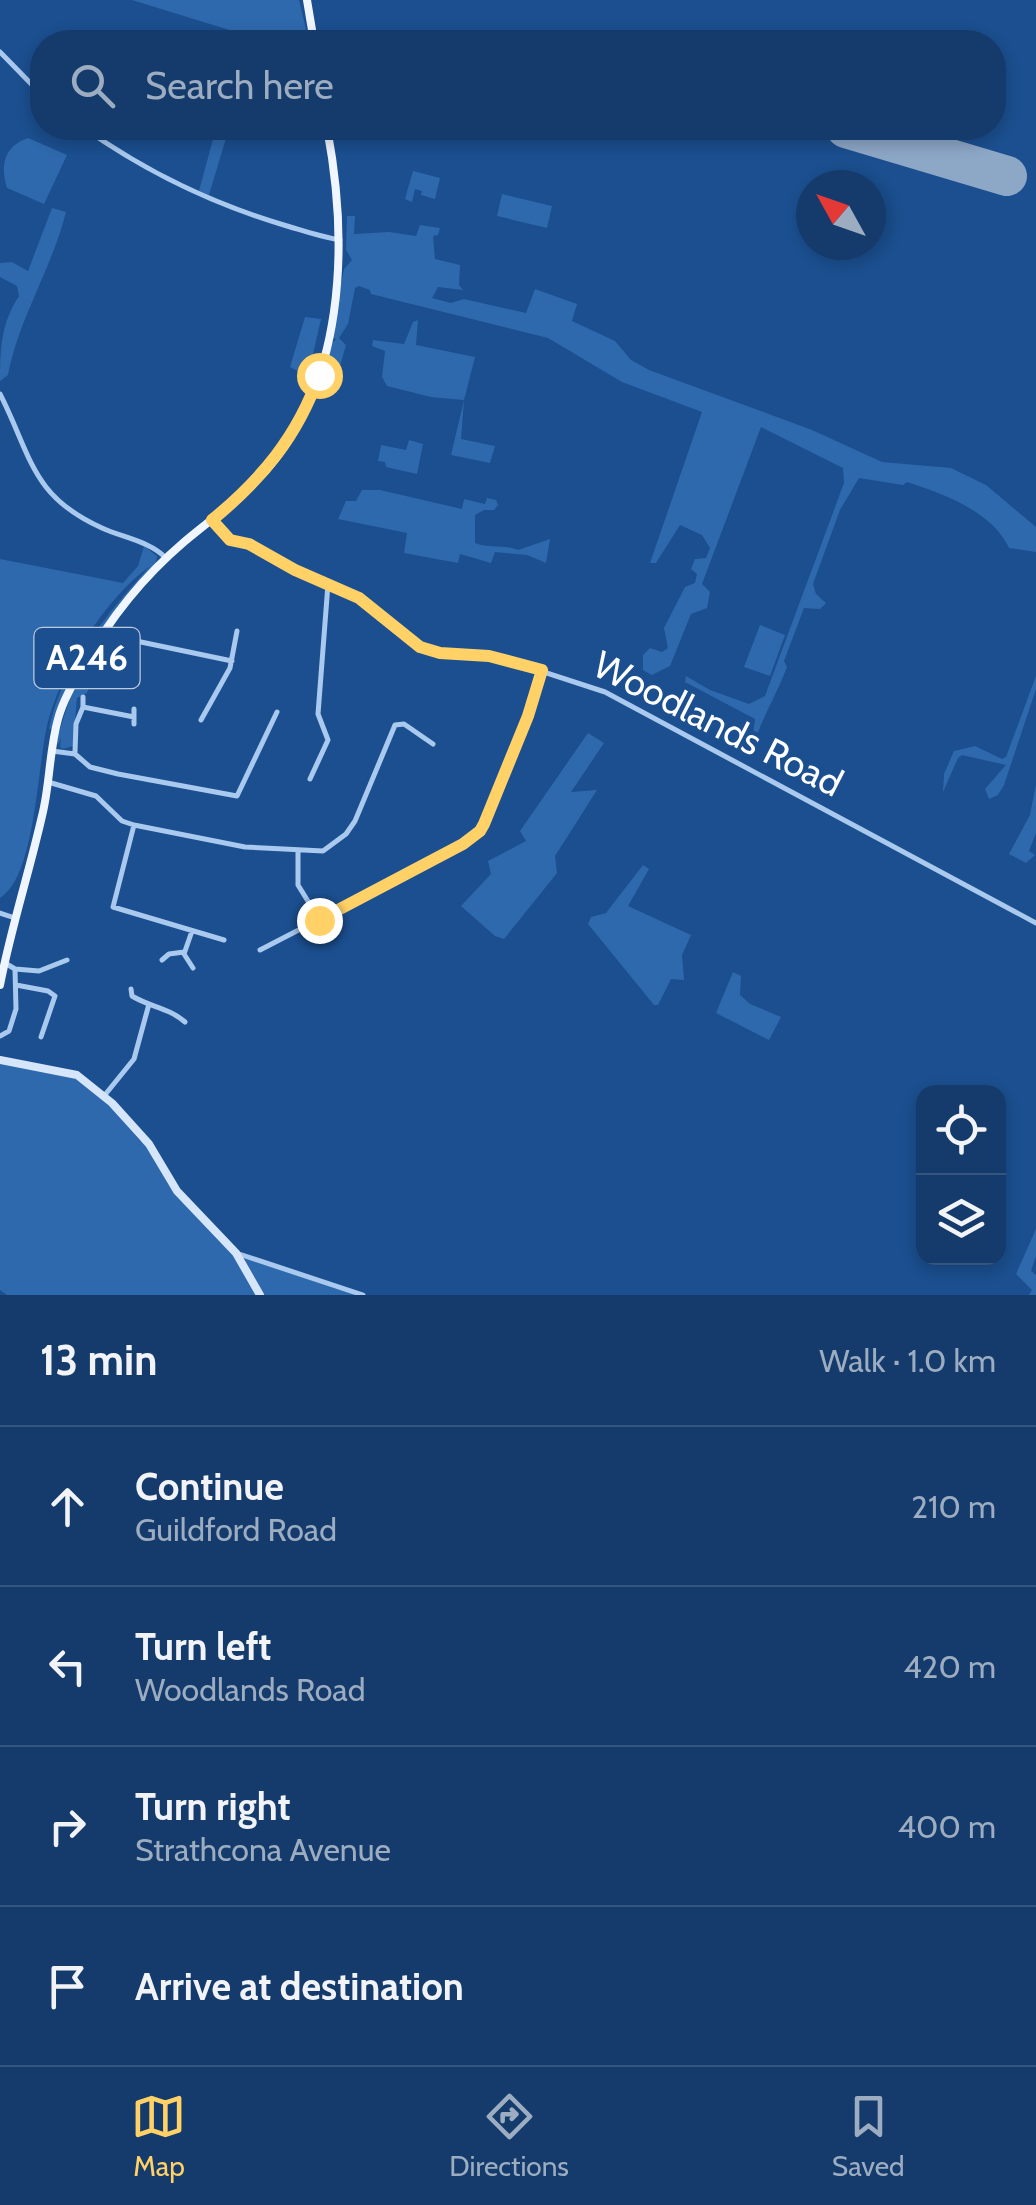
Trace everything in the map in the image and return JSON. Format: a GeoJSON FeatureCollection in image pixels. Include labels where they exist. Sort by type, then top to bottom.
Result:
{"type":"FeatureCollection","features":[{"type":"Feature","properties":{"kind":"main road"},"geometry":{"type":"LineString","coordinates":[[307,0],[312,30]]}},
{"type":"Feature","properties":{"kind":"main road","name":"A246"},"geometry":{"type":"LineString","coordinates":[[0,986],[63,704],[105,630],[132,594],[274,461],[304,412],[324,353],[340,240],[330,140]]}},
{"type":"Feature","properties":{"kind":"street"},"geometry":{"type":"LineString","coordinates":[[0,52],[30,83]]}},
{"type":"Feature","properties":{"kind":"street"},"geometry":{"type":"LineString","coordinates":[[102,140],[153,174],[196,194],[245,214],[340,240]]}},
{"type":"Feature","properties":{"kind":"street"},"geometry":{"type":"LineString","coordinates":[[0,394],[19,430],[33,470],[49,493],[68,510],[99,527],[154,548],[167,558]]}},
{"type":"Feature","properties":{"kind":"street","name":"Woodlands Road"},"geometry":{"type":"LineString","coordinates":[[212,520],[230,540],[249,544],[368,603],[420,647],[440,653],[489,656],[605,692],[1036,923]]}},
{"type":"Feature","properties":{"kind":"street"},"geometry":{"type":"LineString","coordinates":[[310,779],[328,740],[318,714],[328,584]]}},
{"type":"Feature","properties":{"kind":"street"},"geometry":{"type":"LineString","coordinates":[[105,630],[117,637],[232,661]]}},
{"type":"Feature","properties":{"kind":"street"},"geometry":{"type":"LineString","coordinates":[[201,720],[232,661],[237,631]]}},
{"type":"Feature","properties":{"kind":"street"},"geometry":{"type":"LineString","coordinates":[[260,950],[463,844],[480,831],[528,716],[542,670]]}},
{"type":"Feature","properties":{"kind":"street"},"geometry":{"type":"LineString","coordinates":[[75,754],[76,724],[84,707],[83,697]]}},
{"type":"Feature","properties":{"kind":"street"},"geometry":{"type":"LineString","coordinates":[[84,707],[134,717]]}},
{"type":"Feature","properties":{"kind":"street"},"geometry":{"type":"LineString","coordinates":[[52,751],[75,754],[90,767],[241,794],[277,712]]}},
{"type":"Feature","properties":{"kind":"street"},"geometry":{"type":"LineString","coordinates":[[48,782],[96,796],[134,826],[246,847],[323,851],[350,830],[398,722],[433,744]]}},
{"type":"Feature","properties":{"kind":"street"},"geometry":{"type":"LineString","coordinates":[[134,826],[113,907],[224,940]]}},
{"type":"Feature","properties":{"kind":"street"},"geometry":{"type":"LineString","coordinates":[[298,852],[298,885],[319,920]]}},
{"type":"Feature","properties":{"kind":"street"},"geometry":{"type":"LineString","coordinates":[[0,913],[15,918]]}},
{"type":"Feature","properties":{"kind":"street"},"geometry":{"type":"LineString","coordinates":[[192,930],[184,952],[193,968]]}},
{"type":"Feature","properties":{"kind":"street"},"geometry":{"type":"LineString","coordinates":[[162,960],[169,954],[184,952]]}},
{"type":"Feature","properties":{"kind":"street"},"geometry":{"type":"LineString","coordinates":[[5,963],[15,969],[39,971],[67,960]]}},
{"type":"Feature","properties":{"kind":"street"},"geometry":{"type":"LineString","coordinates":[[0,1036],[7,1034],[13,1020],[15,969]]}},
{"type":"Feature","properties":{"kind":"street"},"geometry":{"type":"LineString","coordinates":[[16,986],[55,996],[41,1037]]}},
{"type":"Feature","properties":{"kind":"street"},"geometry":{"type":"LineString","coordinates":[[131,989],[132,996],[166,1009],[186,1022]]}},
{"type":"Feature","properties":{"kind":"street"},"geometry":{"type":"LineString","coordinates":[[104,1096],[134,1060],[149,1004]]}},
{"type":"Feature","properties":{"kind":"street"},"geometry":{"type":"LineString","coordinates":[[0,1060],[77,1075],[104,1096],[142,1134],[177,1191],[236,1253],[260,1295]]}},
{"type":"Feature","properties":{"kind":"street"},"geometry":{"type":"LineString","coordinates":[[236,1253],[363,1295]]}},
{"type":"Feature","properties":{"kind":"shaded area"},"geometry":{"type":"Polygon","coordinates":[[[132,0],[299,0],[306,30],[229,30],[132,0]]]}},
{"type":"Feature","properties":{"kind":"shaded area"},"geometry":{"type":"Polygon","coordinates":[[[28,138],[67,155],[44,204],[7,188],[4,165],[9,152],[28,138]]]}},
{"type":"Feature","properties":{"kind":"shaded area"},"geometry":{"type":"Polygon","coordinates":[[[213,140],[225,140],[209,195],[199,191],[213,140]]]}},
{"type":"Feature","properties":{"kind":"shaded area"},"geometry":{"type":"Polygon","coordinates":[[[413,171],[440,178],[435,199],[415,189],[412,202],[405,199],[413,171]]]}},
{"type":"Feature","properties":{"kind":"shaded area"},"geometry":{"type":"Polygon","coordinates":[[[502,194],[552,206],[547,228],[497,216],[502,194]]]}},
{"type":"Feature","properties":{"kind":"shaded area"},"geometry":{"type":"Polygon","coordinates":[[[52,208],[66,212],[60,233],[20,333],[8,375],[0,381],[3,337],[19,296],[17,286],[0,277],[0,263],[12,262],[28,271],[52,208]]]}},
{"type":"Feature","properties":{"kind":"shaded area"},"geometry":{"type":"Polygon","coordinates":[[[347,216],[355,216],[354,234],[389,232],[416,236],[420,225],[440,228],[438,235],[433,236],[435,259],[460,265],[459,285],[463,290],[438,287],[432,298],[451,303],[464,299],[526,313],[535,289],[577,304],[572,321],[615,341],[631,360],[649,370],[812,430],[882,462],[951,468],[986,485],[1036,527],[1036,552],[1009,548],[979,514],[935,492],[907,482],[903,485],[859,478],[840,510],[813,584],[816,594],[826,603],[820,609],[804,608],[784,661],[787,667],[757,735],[753,734],[755,719],[685,682],[686,676],[710,690],[749,704],[765,696],[844,483],[843,468],[761,427],[702,584],[710,592],[707,608],[691,614],[670,666],[652,675],[643,670],[643,655],[650,648],[662,652],[668,648],[664,628],[685,587],[695,583],[697,574],[691,569],[695,559],[706,558],[710,548],[702,535],[680,525],[656,563],[650,563],[702,412],[622,382],[548,338],[371,294],[359,286],[355,288],[348,324],[339,338],[346,345],[340,366],[327,369],[329,346],[336,339],[331,337],[344,269],[352,260],[346,250],[347,216]]]}},
{"type":"Feature","properties":{"kind":"shaded area"},"geometry":{"type":"Polygon","coordinates":[[[305,317],[321,319],[308,376],[290,367],[305,317]]]}},
{"type":"Feature","properties":{"kind":"shaded area"},"geometry":{"type":"Polygon","coordinates":[[[418,320],[416,345],[475,357],[464,400],[387,386],[382,377],[385,351],[372,346],[373,340],[404,344],[413,322],[418,320]]]}},
{"type":"Feature","properties":{"kind":"shaded area"},"geometry":{"type":"Polygon","coordinates":[[[464,400],[461,439],[495,446],[490,463],[451,455],[464,400]]]}},
{"type":"Feature","properties":{"kind":"shaded area"},"geometry":{"type":"Polygon","coordinates":[[[409,440],[423,444],[417,474],[386,467],[385,462],[378,461],[381,445],[406,450],[409,440]]]}},
{"type":"Feature","properties":{"kind":"shaded area"},"geometry":{"type":"Polygon","coordinates":[[[362,490],[380,490],[462,509],[464,499],[485,504],[487,498],[496,500],[494,510],[475,515],[475,543],[518,550],[550,539],[546,563],[527,555],[495,552],[491,563],[460,554],[458,563],[404,553],[407,533],[338,519],[346,501],[356,501],[362,490]]]}},
{"type":"Feature","properties":{"kind":"shaded area"},"geometry":{"type":"Polygon","coordinates":[[[144,546],[157,556],[156,564],[95,640],[53,728],[49,729],[75,662],[103,621],[150,566],[117,596],[88,634],[56,697],[45,736],[29,842],[12,886],[0,898],[0,559],[123,583],[138,566],[144,546]]]}},
{"type":"Feature","properties":{"kind":"shaded area"},"geometry":{"type":"Polygon","coordinates":[[[760,625],[785,635],[770,676],[744,667],[760,625]]]}},
{"type":"Feature","properties":{"kind":"shaded area"},"geometry":{"type":"Polygon","coordinates":[[[105,640],[102,647],[113,641],[103,652],[87,693],[77,698],[73,746],[63,749],[61,738],[58,745],[57,742],[69,701],[89,660],[105,640]]]}},
{"type":"Feature","properties":{"kind":"shaded area"},"geometry":{"type":"Polygon","coordinates":[[[1036,676],[1036,689],[998,795],[989,799],[985,789],[1006,765],[962,755],[943,792],[944,774],[954,751],[975,746],[1002,759],[1006,757],[1036,676]]]}},
{"type":"Feature","properties":{"kind":"shaded area"},"geometry":{"type":"Polygon","coordinates":[[[588,733],[604,743],[571,792],[597,790],[555,856],[557,873],[504,939],[495,936],[461,906],[491,874],[488,861],[526,841],[520,831],[588,733]]]}},
{"type":"Feature","properties":{"kind":"shaded area"},"geometry":{"type":"Polygon","coordinates":[[[1036,784],[1036,833],[1029,851],[1035,855],[1026,863],[1009,854],[1030,815],[1036,784]]]}},
{"type":"Feature","properties":{"kind":"shaded area"},"geometry":{"type":"Polygon","coordinates":[[[643,865],[649,869],[628,906],[691,935],[682,955],[684,980],[671,979],[658,1005],[654,1005],[588,924],[591,917],[606,913],[643,865]]]}},
{"type":"Feature","properties":{"kind":"shaded area"},"geometry":{"type":"Polygon","coordinates":[[[733,972],[741,976],[740,995],[750,1004],[781,1017],[769,1040],[716,1013],[733,972]]]}},
{"type":"Feature","properties":{"kind":"shaded area"},"geometry":{"type":"Polygon","coordinates":[[[0,1063],[67,1074],[105,1100],[145,1143],[168,1184],[241,1257],[356,1295],[7,1295],[0,1290],[0,1063]]]}},
{"type":"Feature","properties":{"kind":"shaded area"},"geometry":{"type":"Polygon","coordinates":[[[1036,1229],[1036,1256],[1031,1271],[1036,1275],[1036,1295],[1029,1295],[1032,1290],[1016,1274],[1036,1229]]]}},
{"type":"Feature","properties":{"kind":"runway"},"geometry":{"type":"LineString","coordinates":[[886,140],[1007,176]]}},
{"type":"Feature","properties":{"kind":"route"},"geometry":{"type":"LineString","coordinates":[[319,375],[286,445],[261,476],[212,520],[230,540],[249,544],[295,570],[359,598],[420,647],[440,653],[501,658],[542,670],[528,716],[480,831],[463,844],[319,920]]}}]}
